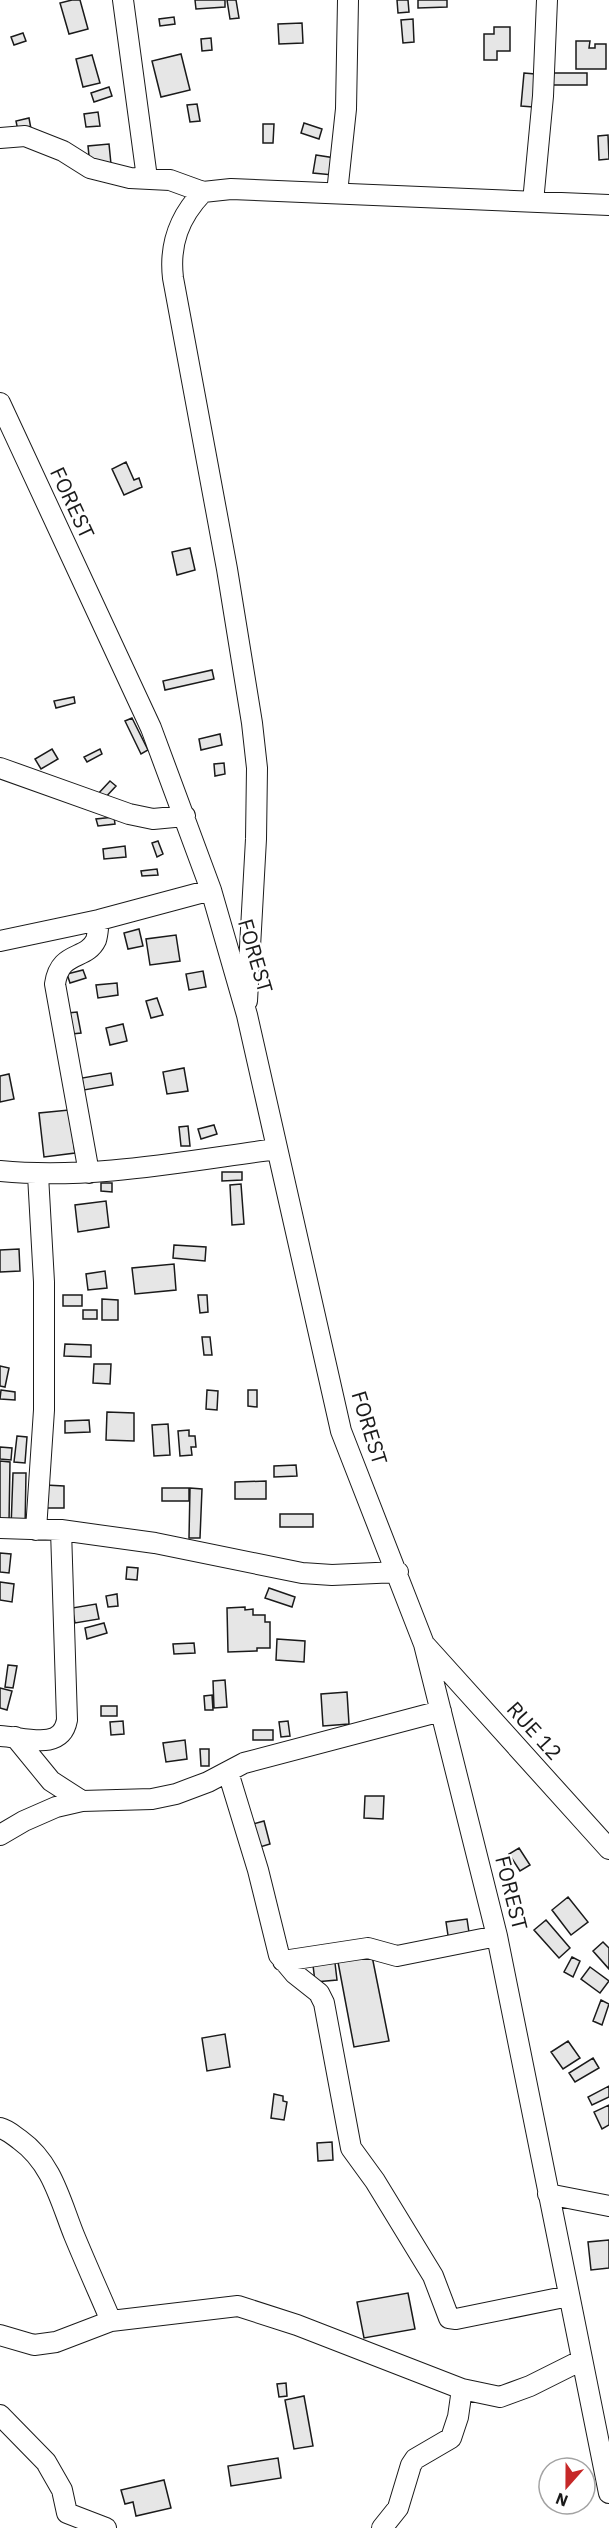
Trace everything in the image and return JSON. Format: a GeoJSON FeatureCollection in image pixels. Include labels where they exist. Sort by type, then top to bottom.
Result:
{"type":"FeatureCollection","features":[{"type":"Feature","properties":{"kind":"street"},"geometry":{"type":"LineString","coordinates":[[123,0],[147,178]]}},
{"type":"Feature","properties":{"kind":"street"},"geometry":{"type":"LineString","coordinates":[[337,193],[346,109],[348,0]]}},
{"type":"Feature","properties":{"kind":"street"},"geometry":{"type":"LineString","coordinates":[[533,202],[543,96],[547,0]]}},
{"type":"Feature","properties":{"kind":"street"},"geometry":{"type":"LineString","coordinates":[[0,138],[25,136],[63,151],[90,168],[130,178],[170,180],[203,192],[243,188],[609,205]]}},
{"type":"Feature","properties":{"kind":"street"},"geometry":{"type":"LineString","coordinates":[[203,192],[182,218],[174,240],[171,265],[227,569],[253,734],[256,768],[256,839],[247,1015]]}},
{"type":"Feature","properties":{"kind":"street","name":"FOREST"},"geometry":{"type":"LineString","coordinates":[[1,411],[151,728],[211,890],[247,1015],[341,1431],[368,1503],[398,1572],[424,1644],[497,1936],[609,2493]]}},
{"type":"Feature","properties":{"kind":"street"},"geometry":{"type":"LineString","coordinates":[[0,768],[129,813],[153,819],[185,816]]}},
{"type":"Feature","properties":{"kind":"street"},"geometry":{"type":"LineString","coordinates":[[0,941],[99,920],[211,890]]}},
{"type":"Feature","properties":{"kind":"street"},"geometry":{"type":"LineString","coordinates":[[89,1173],[55,984],[60,966],[92,945],[97,938],[99,920]]}},
{"type":"Feature","properties":{"kind":"street"},"geometry":{"type":"LineString","coordinates":[[0,1171],[38,1175],[89,1173],[277,1149]]}},
{"type":"Feature","properties":{"kind":"street"},"geometry":{"type":"LineString","coordinates":[[36,1530],[44,1398],[44,1282],[38,1175]]}},
{"type":"Feature","properties":{"kind":"street"},"geometry":{"type":"LineString","coordinates":[[0,1528],[61,1530],[155,1543],[302,1573],[332,1575],[398,1572]]}},
{"type":"Feature","properties":{"kind":"street"},"geometry":{"type":"LineString","coordinates":[[8,1736],[51,1740],[66,1728],[61,1530]]}},
{"type":"Feature","properties":{"kind":"street","name":"RUE 12"},"geometry":{"type":"LineString","coordinates":[[424,1644],[609,1849]]}},
{"type":"Feature","properties":{"kind":"street"},"geometry":{"type":"LineString","coordinates":[[0,1835],[56,1807],[82,1801],[152,1799],[176,1794],[244,1763],[441,1712]]}},
{"type":"Feature","properties":{"kind":"street"},"geometry":{"type":"LineString","coordinates":[[8,1736],[51,1781],[82,1801]]}},
{"type":"Feature","properties":{"kind":"street"},"geometry":{"type":"LineString","coordinates":[[228,1772],[283,1961],[319,1993],[324,2003],[351,2148],[375,2181],[428,2267],[449,2318],[456,2319],[569,2296]]}},
{"type":"Feature","properties":{"kind":"street"},"geometry":{"type":"LineString","coordinates":[[283,1961],[368,1948],[396,1956],[497,1936]]}},
{"type":"Feature","properties":{"kind":"street"},"geometry":{"type":"LineString","coordinates":[[0,2128],[6,2129],[29,2146],[44,2164],[58,2190],[73,2232],[111,2321]]}},
{"type":"Feature","properties":{"kind":"street"},"geometry":{"type":"LineString","coordinates":[[548,2194],[609,2206]]}},
{"type":"Feature","properties":{"kind":"street"},"geometry":{"type":"LineString","coordinates":[[0,2335],[34,2344],[56,2342],[111,2321],[238,2306],[297,2325],[462,2390],[500,2397],[582,2360]]}},
{"type":"Feature","properties":{"kind":"street"},"geometry":{"type":"LineString","coordinates":[[382,2528],[398,2508],[411,2465],[415,2459],[451,2438],[458,2418],[462,2390]]}},
{"type":"Feature","properties":{"kind":"street"},"geometry":{"type":"LineString","coordinates":[[0,2415],[46,2462],[62,2490],[67,2513],[106,2528]]}},
{"type":"Feature","properties":{"kind":"building"},"geometry":{"type":"Polygon","coordinates":[[[80,0],[88,29],[69,34],[60,3],[80,0]]]}},
{"type":"Feature","properties":{"kind":"building"},"geometry":{"type":"Polygon","coordinates":[[[195,0],[225,0],[225,7],[196,9],[195,0]]]}},
{"type":"Feature","properties":{"kind":"building"},"geometry":{"type":"Polygon","coordinates":[[[227,0],[236,0],[239,18],[230,19],[227,0]]]}},
{"type":"Feature","properties":{"kind":"building"},"geometry":{"type":"Polygon","coordinates":[[[397,0],[408,0],[409,12],[398,13],[397,0]]]}},
{"type":"Feature","properties":{"kind":"building"},"geometry":{"type":"Polygon","coordinates":[[[418,0],[447,0],[447,7],[418,8],[418,0]]]}},
{"type":"Feature","properties":{"kind":"building"},"geometry":{"type":"Polygon","coordinates":[[[174,17],[175,24],[160,26],[159,19],[174,17]]]}},
{"type":"Feature","properties":{"kind":"building"},"geometry":{"type":"Polygon","coordinates":[[[413,19],[414,42],[403,43],[401,20],[413,19]]]}},
{"type":"Feature","properties":{"kind":"building"},"geometry":{"type":"Polygon","coordinates":[[[302,23],[303,43],[279,44],[278,24],[302,23]]]}},
{"type":"Feature","properties":{"kind":"building"},"geometry":{"type":"Polygon","coordinates":[[[494,27],[510,27],[510,51],[497,51],[497,60],[484,60],[484,34],[494,34],[494,27]]]}},
{"type":"Feature","properties":{"kind":"building"},"geometry":{"type":"Polygon","coordinates":[[[23,33],[26,41],[14,45],[11,37],[23,33]]]}},
{"type":"Feature","properties":{"kind":"building"},"geometry":{"type":"Polygon","coordinates":[[[211,38],[212,50],[202,51],[201,39],[211,38]]]}},
{"type":"Feature","properties":{"kind":"building"},"geometry":{"type":"Polygon","coordinates":[[[576,41],[590,41],[589,48],[595,48],[595,44],[606,44],[606,69],[576,69],[576,41]]]}},
{"type":"Feature","properties":{"kind":"building"},"geometry":{"type":"Polygon","coordinates":[[[181,54],[190,90],[161,97],[152,61],[181,54]]]}},
{"type":"Feature","properties":{"kind":"building"},"geometry":{"type":"Polygon","coordinates":[[[92,55],[100,83],[83,87],[76,59],[92,55]]]}},
{"type":"Feature","properties":{"kind":"building"},"geometry":{"type":"Polygon","coordinates":[[[524,73],[535,74],[533,107],[521,106],[524,73]]]}},
{"type":"Feature","properties":{"kind":"building"},"geometry":{"type":"Polygon","coordinates":[[[550,73],[587,73],[587,85],[550,85],[550,73]]]}},
{"type":"Feature","properties":{"kind":"building"},"geometry":{"type":"Polygon","coordinates":[[[109,87],[112,96],[94,102],[91,93],[109,87]]]}},
{"type":"Feature","properties":{"kind":"building"},"geometry":{"type":"Polygon","coordinates":[[[197,104],[200,121],[190,122],[187,105],[197,104]]]}},
{"type":"Feature","properties":{"kind":"building"},"geometry":{"type":"Polygon","coordinates":[[[98,112],[100,126],[86,127],[84,114],[98,112]]]}},
{"type":"Feature","properties":{"kind":"building"},"geometry":{"type":"Polygon","coordinates":[[[29,118],[31,129],[18,131],[16,121],[29,118]]]}},
{"type":"Feature","properties":{"kind":"building"},"geometry":{"type":"Polygon","coordinates":[[[304,123],[322,129],[319,139],[301,133],[304,123]]]}},
{"type":"Feature","properties":{"kind":"building"},"geometry":{"type":"Polygon","coordinates":[[[263,124],[274,124],[273,143],[263,143],[263,124]]]}},
{"type":"Feature","properties":{"kind":"building"},"geometry":{"type":"Polygon","coordinates":[[[608,135],[609,159],[599,160],[598,136],[608,135]]]}},
{"type":"Feature","properties":{"kind":"building"},"geometry":{"type":"Polygon","coordinates":[[[109,144],[111,164],[90,166],[88,146],[109,144]]]}},
{"type":"Feature","properties":{"kind":"building"},"geometry":{"type":"Polygon","coordinates":[[[316,155],[335,158],[333,175],[313,173],[316,155]]]}},
{"type":"Feature","properties":{"kind":"building"},"geometry":{"type":"Polygon","coordinates":[[[126,462],[134,480],[139,478],[142,487],[124,495],[112,469],[126,462]]]}},
{"type":"Feature","properties":{"kind":"building"},"geometry":{"type":"Polygon","coordinates":[[[190,548],[195,570],[177,575],[172,552],[190,548]]]}},
{"type":"Feature","properties":{"kind":"building"},"geometry":{"type":"Polygon","coordinates":[[[212,670],[214,679],[165,690],[163,681],[212,670]]]}},
{"type":"Feature","properties":{"kind":"building"},"geometry":{"type":"Polygon","coordinates":[[[74,697],[75,703],[56,708],[54,701],[74,697]]]}},
{"type":"Feature","properties":{"kind":"building"},"geometry":{"type":"Polygon","coordinates":[[[132,718],[148,750],[141,754],[125,721],[132,718]]]}},
{"type":"Feature","properties":{"kind":"building"},"geometry":{"type":"Polygon","coordinates":[[[220,734],[222,745],[201,750],[199,739],[220,734]]]}},
{"type":"Feature","properties":{"kind":"building"},"geometry":{"type":"Polygon","coordinates":[[[52,749],[58,759],[41,769],[35,759],[52,749]]]}},
{"type":"Feature","properties":{"kind":"building"},"geometry":{"type":"Polygon","coordinates":[[[100,749],[102,754],[87,762],[84,757],[100,749]]]}},
{"type":"Feature","properties":{"kind":"building"},"geometry":{"type":"Polygon","coordinates":[[[224,763],[225,774],[215,776],[214,764],[224,763]]]}},
{"type":"Feature","properties":{"kind":"building"},"geometry":{"type":"Polygon","coordinates":[[[110,781],[116,786],[103,800],[97,795],[110,781]]]}},
{"type":"Feature","properties":{"kind":"building"},"geometry":{"type":"Polygon","coordinates":[[[114,817],[115,824],[98,826],[96,819],[114,817]]]}},
{"type":"Feature","properties":{"kind":"building"},"geometry":{"type":"Polygon","coordinates":[[[158,841],[163,854],[157,857],[152,843],[158,841]]]}},
{"type":"Feature","properties":{"kind":"building"},"geometry":{"type":"Polygon","coordinates":[[[125,846],[126,857],[104,859],[103,849],[125,846]]]}},
{"type":"Feature","properties":{"kind":"building"},"geometry":{"type":"Polygon","coordinates":[[[157,869],[158,875],[142,876],[141,871],[157,869]]]}},
{"type":"Feature","properties":{"kind":"building"},"geometry":{"type":"Polygon","coordinates":[[[139,929],[143,946],[128,949],[124,933],[139,929]]]}},
{"type":"Feature","properties":{"kind":"building"},"geometry":{"type":"Polygon","coordinates":[[[176,935],[180,961],[150,965],[146,939],[176,935]]]}},
{"type":"Feature","properties":{"kind":"building"},"geometry":{"type":"Polygon","coordinates":[[[83,970],[86,978],[70,983],[67,974],[83,970]]]}},
{"type":"Feature","properties":{"kind":"building"},"geometry":{"type":"Polygon","coordinates":[[[203,971],[206,987],[189,990],[186,974],[203,971]]]}},
{"type":"Feature","properties":{"kind":"building"},"geometry":{"type":"Polygon","coordinates":[[[117,983],[118,995],[98,998],[96,985],[117,983]]]}},
{"type":"Feature","properties":{"kind":"building"},"geometry":{"type":"Polygon","coordinates":[[[157,998],[163,1015],[151,1018],[146,1001],[157,998]]]}},
{"type":"Feature","properties":{"kind":"building"},"geometry":{"type":"Polygon","coordinates":[[[77,1012],[81,1033],[72,1034],[68,1013],[77,1012]]]}},
{"type":"Feature","properties":{"kind":"building"},"geometry":{"type":"Polygon","coordinates":[[[123,1024],[127,1041],[110,1045],[106,1028],[123,1024]]]}},
{"type":"Feature","properties":{"kind":"building"},"geometry":{"type":"Polygon","coordinates":[[[184,1068],[188,1091],[167,1094],[163,1072],[184,1068]]]}},
{"type":"Feature","properties":{"kind":"building"},"geometry":{"type":"Polygon","coordinates":[[[111,1073],[113,1085],[84,1090],[82,1078],[111,1073]]]}},
{"type":"Feature","properties":{"kind":"building"},"geometry":{"type":"Polygon","coordinates":[[[9,1074],[14,1099],[0,1102],[0,1076],[9,1074]]]}},
{"type":"Feature","properties":{"kind":"building"},"geometry":{"type":"Polygon","coordinates":[[[69,1110],[75,1153],[44,1157],[39,1113],[69,1110]]]}},
{"type":"Feature","properties":{"kind":"building"},"geometry":{"type":"Polygon","coordinates":[[[214,1125],[217,1134],[201,1139],[198,1129],[214,1125]]]}},
{"type":"Feature","properties":{"kind":"building"},"geometry":{"type":"Polygon","coordinates":[[[188,1126],[190,1146],[181,1146],[179,1127],[188,1126]]]}},
{"type":"Feature","properties":{"kind":"building"},"geometry":{"type":"Polygon","coordinates":[[[222,1172],[242,1172],[242,1180],[222,1181],[222,1172]]]}},
{"type":"Feature","properties":{"kind":"building"},"geometry":{"type":"Polygon","coordinates":[[[101,1183],[112,1183],[112,1192],[101,1191],[101,1183]]]}},
{"type":"Feature","properties":{"kind":"building"},"geometry":{"type":"Polygon","coordinates":[[[241,1184],[244,1224],[232,1225],[230,1185],[241,1184]]]}},
{"type":"Feature","properties":{"kind":"building"},"geometry":{"type":"Polygon","coordinates":[[[106,1201],[109,1227],[78,1232],[75,1205],[106,1201]]]}},
{"type":"Feature","properties":{"kind":"building"},"geometry":{"type":"Polygon","coordinates":[[[174,1245],[206,1247],[205,1261],[173,1258],[174,1245]]]}},
{"type":"Feature","properties":{"kind":"building"},"geometry":{"type":"Polygon","coordinates":[[[19,1249],[20,1271],[0,1272],[0,1250],[19,1249]]]}},
{"type":"Feature","properties":{"kind":"building"},"geometry":{"type":"Polygon","coordinates":[[[174,1264],[176,1290],[135,1294],[132,1268],[174,1264]]]}},
{"type":"Feature","properties":{"kind":"building"},"geometry":{"type":"Polygon","coordinates":[[[105,1271],[107,1288],[88,1290],[86,1274],[105,1271]]]}},
{"type":"Feature","properties":{"kind":"building"},"geometry":{"type":"Polygon","coordinates":[[[63,1295],[82,1295],[82,1306],[63,1306],[63,1295]]]}},
{"type":"Feature","properties":{"kind":"building"},"geometry":{"type":"Polygon","coordinates":[[[198,1295],[207,1295],[208,1312],[200,1313],[198,1295]]]}},
{"type":"Feature","properties":{"kind":"building"},"geometry":{"type":"Polygon","coordinates":[[[102,1299],[118,1300],[118,1320],[102,1320],[102,1299]]]}},
{"type":"Feature","properties":{"kind":"building"},"geometry":{"type":"Polygon","coordinates":[[[83,1310],[97,1310],[97,1319],[83,1319],[83,1310]]]}},
{"type":"Feature","properties":{"kind":"building"},"geometry":{"type":"Polygon","coordinates":[[[202,1337],[210,1337],[212,1355],[204,1355],[202,1337]]]}},
{"type":"Feature","properties":{"kind":"building"},"geometry":{"type":"Polygon","coordinates":[[[65,1344],[91,1345],[91,1357],[64,1356],[65,1344]]]}},
{"type":"Feature","properties":{"kind":"building"},"geometry":{"type":"Polygon","coordinates":[[[94,1364],[111,1364],[110,1384],[93,1383],[94,1364]]]}},
{"type":"Feature","properties":{"kind":"building"},"geometry":{"type":"Polygon","coordinates":[[[0,1366],[9,1368],[5,1387],[0,1386],[0,1366]]]}},
{"type":"Feature","properties":{"kind":"building"},"geometry":{"type":"Polygon","coordinates":[[[1,1390],[15,1392],[15,1400],[0,1399],[1,1390]]]}},
{"type":"Feature","properties":{"kind":"building"},"geometry":{"type":"Polygon","coordinates":[[[207,1390],[218,1391],[217,1410],[206,1409],[207,1390]]]}},
{"type":"Feature","properties":{"kind":"building"},"geometry":{"type":"Polygon","coordinates":[[[248,1390],[257,1390],[257,1407],[248,1406],[248,1390]]]}},
{"type":"Feature","properties":{"kind":"building"},"geometry":{"type":"Polygon","coordinates":[[[107,1412],[134,1413],[134,1441],[106,1440],[107,1412]]]}},
{"type":"Feature","properties":{"kind":"building"},"geometry":{"type":"Polygon","coordinates":[[[89,1420],[90,1432],[65,1433],[65,1421],[89,1420]]]}},
{"type":"Feature","properties":{"kind":"building"},"geometry":{"type":"Polygon","coordinates":[[[168,1424],[170,1455],[154,1456],[152,1425],[168,1424]]]}},
{"type":"Feature","properties":{"kind":"building"},"geometry":{"type":"Polygon","coordinates":[[[189,1430],[189,1436],[195,1436],[196,1447],[191,1447],[192,1455],[180,1456],[178,1431],[189,1430]]]}},
{"type":"Feature","properties":{"kind":"building"},"geometry":{"type":"Polygon","coordinates":[[[17,1436],[27,1437],[25,1463],[14,1462],[17,1436]]]}},
{"type":"Feature","properties":{"kind":"building"},"geometry":{"type":"Polygon","coordinates":[[[0,1447],[12,1448],[11,1460],[0,1459],[0,1447]]]}},
{"type":"Feature","properties":{"kind":"building"},"geometry":{"type":"Polygon","coordinates":[[[0,1461],[10,1462],[9,1523],[0,1523],[0,1461]]]}},
{"type":"Feature","properties":{"kind":"building"},"geometry":{"type":"Polygon","coordinates":[[[296,1465],[297,1476],[274,1477],[274,1466],[296,1465]]]}},
{"type":"Feature","properties":{"kind":"building"},"geometry":{"type":"Polygon","coordinates":[[[13,1473],[26,1473],[25,1529],[11,1528],[13,1473]]]}},
{"type":"Feature","properties":{"kind":"building"},"geometry":{"type":"Polygon","coordinates":[[[266,1481],[266,1499],[235,1499],[235,1482],[266,1481]]]}},
{"type":"Feature","properties":{"kind":"building"},"geometry":{"type":"Polygon","coordinates":[[[45,1485],[64,1486],[64,1508],[45,1508],[45,1485]]]}},
{"type":"Feature","properties":{"kind":"building"},"geometry":{"type":"Polygon","coordinates":[[[162,1488],[189,1488],[189,1501],[162,1501],[162,1488]]]}},
{"type":"Feature","properties":{"kind":"building"},"geometry":{"type":"Polygon","coordinates":[[[190,1488],[202,1489],[200,1538],[189,1538],[190,1488]]]}},
{"type":"Feature","properties":{"kind":"building"},"geometry":{"type":"Polygon","coordinates":[[[280,1514],[313,1514],[313,1527],[280,1527],[280,1514]]]}},
{"type":"Feature","properties":{"kind":"building"},"geometry":{"type":"Polygon","coordinates":[[[0,1553],[11,1554],[9,1573],[0,1572],[0,1553]]]}},
{"type":"Feature","properties":{"kind":"building"},"geometry":{"type":"Polygon","coordinates":[[[127,1567],[138,1568],[137,1580],[126,1579],[127,1567]]]}},
{"type":"Feature","properties":{"kind":"building"},"geometry":{"type":"Polygon","coordinates":[[[0,1582],[14,1584],[12,1602],[0,1600],[0,1582]]]}},
{"type":"Feature","properties":{"kind":"building"},"geometry":{"type":"Polygon","coordinates":[[[269,1588],[295,1597],[292,1607],[265,1598],[269,1588]]]}},
{"type":"Feature","properties":{"kind":"building"},"geometry":{"type":"Polygon","coordinates":[[[117,1594],[118,1606],[108,1607],[106,1596],[117,1594]]]}},
{"type":"Feature","properties":{"kind":"building"},"geometry":{"type":"Polygon","coordinates":[[[96,1604],[99,1619],[75,1623],[72,1608],[96,1604]]]}},
{"type":"Feature","properties":{"kind":"building"},"geometry":{"type":"Polygon","coordinates":[[[245,1607],[245,1610],[253,1609],[253,1615],[265,1615],[265,1622],[270,1622],[270,1648],[228,1652],[227,1608],[245,1607]]]}},
{"type":"Feature","properties":{"kind":"building"},"geometry":{"type":"Polygon","coordinates":[[[104,1623],[107,1633],[87,1639],[85,1628],[104,1623]]]}},
{"type":"Feature","properties":{"kind":"building"},"geometry":{"type":"Polygon","coordinates":[[[277,1639],[305,1641],[304,1662],[276,1660],[277,1639]]]}},
{"type":"Feature","properties":{"kind":"building"},"geometry":{"type":"Polygon","coordinates":[[[194,1643],[195,1653],[174,1654],[173,1644],[194,1643]]]}},
{"type":"Feature","properties":{"kind":"building"},"geometry":{"type":"Polygon","coordinates":[[[8,1665],[17,1666],[13,1688],[5,1687],[8,1665]]]}},
{"type":"Feature","properties":{"kind":"building"},"geometry":{"type":"Polygon","coordinates":[[[225,1680],[227,1707],[214,1708],[213,1681],[225,1680]]]}},
{"type":"Feature","properties":{"kind":"building"},"geometry":{"type":"Polygon","coordinates":[[[0,1688],[12,1691],[7,1710],[0,1708],[0,1688]]]}},
{"type":"Feature","properties":{"kind":"building"},"geometry":{"type":"Polygon","coordinates":[[[347,1692],[349,1724],[323,1726],[321,1694],[347,1692]]]}},
{"type":"Feature","properties":{"kind":"building"},"geometry":{"type":"Polygon","coordinates":[[[212,1695],[213,1710],[205,1710],[204,1696],[212,1695]]]}},
{"type":"Feature","properties":{"kind":"building"},"geometry":{"type":"Polygon","coordinates":[[[101,1706],[117,1706],[117,1716],[101,1716],[101,1706]]]}},
{"type":"Feature","properties":{"kind":"building"},"geometry":{"type":"Polygon","coordinates":[[[123,1721],[124,1734],[111,1735],[110,1722],[123,1721]]]}},
{"type":"Feature","properties":{"kind":"building"},"geometry":{"type":"Polygon","coordinates":[[[288,1721],[290,1736],[281,1737],[279,1722],[288,1721]]]}},
{"type":"Feature","properties":{"kind":"building"},"geometry":{"type":"Polygon","coordinates":[[[253,1730],[273,1730],[273,1740],[253,1740],[253,1730]]]}},
{"type":"Feature","properties":{"kind":"building"},"geometry":{"type":"Polygon","coordinates":[[[185,1740],[187,1759],[166,1762],[163,1743],[185,1740]]]}},
{"type":"Feature","properties":{"kind":"building"},"geometry":{"type":"Polygon","coordinates":[[[200,1749],[209,1749],[209,1766],[201,1766],[200,1749]]]}},
{"type":"Feature","properties":{"kind":"building"},"geometry":{"type":"Polygon","coordinates":[[[365,1796],[384,1796],[383,1819],[364,1818],[365,1796]]]}},
{"type":"Feature","properties":{"kind":"building"},"geometry":{"type":"Polygon","coordinates":[[[264,1821],[270,1844],[253,1849],[246,1826],[264,1821]]]}},
{"type":"Feature","properties":{"kind":"building"},"geometry":{"type":"Polygon","coordinates":[[[519,1848],[530,1865],[520,1871],[509,1854],[519,1848]]]}},
{"type":"Feature","properties":{"kind":"building"},"geometry":{"type":"Polygon","coordinates":[[[568,1897],[588,1922],[571,1935],[552,1910],[568,1897]]]}},
{"type":"Feature","properties":{"kind":"building"},"geometry":{"type":"Polygon","coordinates":[[[467,1919],[470,1939],[449,1942],[446,1922],[467,1919]]]}},
{"type":"Feature","properties":{"kind":"building"},"geometry":{"type":"Polygon","coordinates":[[[546,1920],[570,1948],[559,1958],[534,1930],[546,1920]]]}},
{"type":"Feature","properties":{"kind":"building"},"geometry":{"type":"Polygon","coordinates":[[[603,1942],[609,1948],[609,1969],[593,1951],[603,1942]]]}},
{"type":"Feature","properties":{"kind":"building"},"geometry":{"type":"Polygon","coordinates":[[[372,1956],[389,2041],[354,2047],[338,1962],[372,1956]]]}},
{"type":"Feature","properties":{"kind":"building"},"geometry":{"type":"Polygon","coordinates":[[[572,1957],[580,1961],[573,1977],[564,1972],[572,1957]]]}},
{"type":"Feature","properties":{"kind":"building"},"geometry":{"type":"Polygon","coordinates":[[[335,1963],[337,1980],[315,1982],[313,1965],[335,1963]]]}},
{"type":"Feature","properties":{"kind":"building"},"geometry":{"type":"Polygon","coordinates":[[[590,1967],[609,1981],[600,1993],[581,1979],[590,1967]]]}},
{"type":"Feature","properties":{"kind":"building"},"geometry":{"type":"Polygon","coordinates":[[[601,2000],[609,2004],[602,2025],[593,2021],[601,2000]]]}},
{"type":"Feature","properties":{"kind":"building"},"geometry":{"type":"Polygon","coordinates":[[[225,2034],[230,2067],[207,2071],[202,2038],[225,2034]]]}},
{"type":"Feature","properties":{"kind":"building"},"geometry":{"type":"Polygon","coordinates":[[[568,2041],[580,2058],[563,2069],[551,2052],[568,2041]]]}},
{"type":"Feature","properties":{"kind":"building"},"geometry":{"type":"Polygon","coordinates":[[[593,2058],[599,2068],[575,2082],[569,2073],[593,2058]]]}},
{"type":"Feature","properties":{"kind":"building"},"geometry":{"type":"Polygon","coordinates":[[[609,2086],[609,2097],[592,2105],[588,2097],[609,2086]]]}},
{"type":"Feature","properties":{"kind":"building"},"geometry":{"type":"Polygon","coordinates":[[[274,2094],[283,2096],[283,2101],[287,2102],[284,2120],[271,2118],[274,2094]]]}},
{"type":"Feature","properties":{"kind":"building"},"geometry":{"type":"Polygon","coordinates":[[[609,2105],[609,2125],[602,2129],[594,2112],[609,2105]]]}},
{"type":"Feature","properties":{"kind":"building"},"geometry":{"type":"Polygon","coordinates":[[[332,2142],[333,2160],[318,2161],[317,2143],[332,2142]]]}},
{"type":"Feature","properties":{"kind":"building"},"geometry":{"type":"Polygon","coordinates":[[[609,2240],[609,2268],[591,2270],[588,2242],[609,2240]]]}},
{"type":"Feature","properties":{"kind":"building"},"geometry":{"type":"Polygon","coordinates":[[[408,2293],[415,2329],[364,2338],[357,2302],[408,2293]]]}},
{"type":"Feature","properties":{"kind":"building"},"geometry":{"type":"Polygon","coordinates":[[[286,2383],[287,2396],[279,2397],[277,2384],[286,2383]]]}},
{"type":"Feature","properties":{"kind":"building"},"geometry":{"type":"Polygon","coordinates":[[[304,2396],[313,2446],[294,2449],[285,2400],[304,2396]]]}},
{"type":"Feature","properties":{"kind":"building"},"geometry":{"type":"Polygon","coordinates":[[[278,2458],[281,2478],[231,2486],[228,2466],[278,2458]]]}},
{"type":"Feature","properties":{"kind":"building"},"geometry":{"type":"Polygon","coordinates":[[[164,2480],[171,2508],[136,2516],[133,2502],[125,2504],[121,2490],[164,2480]]]}}]}
